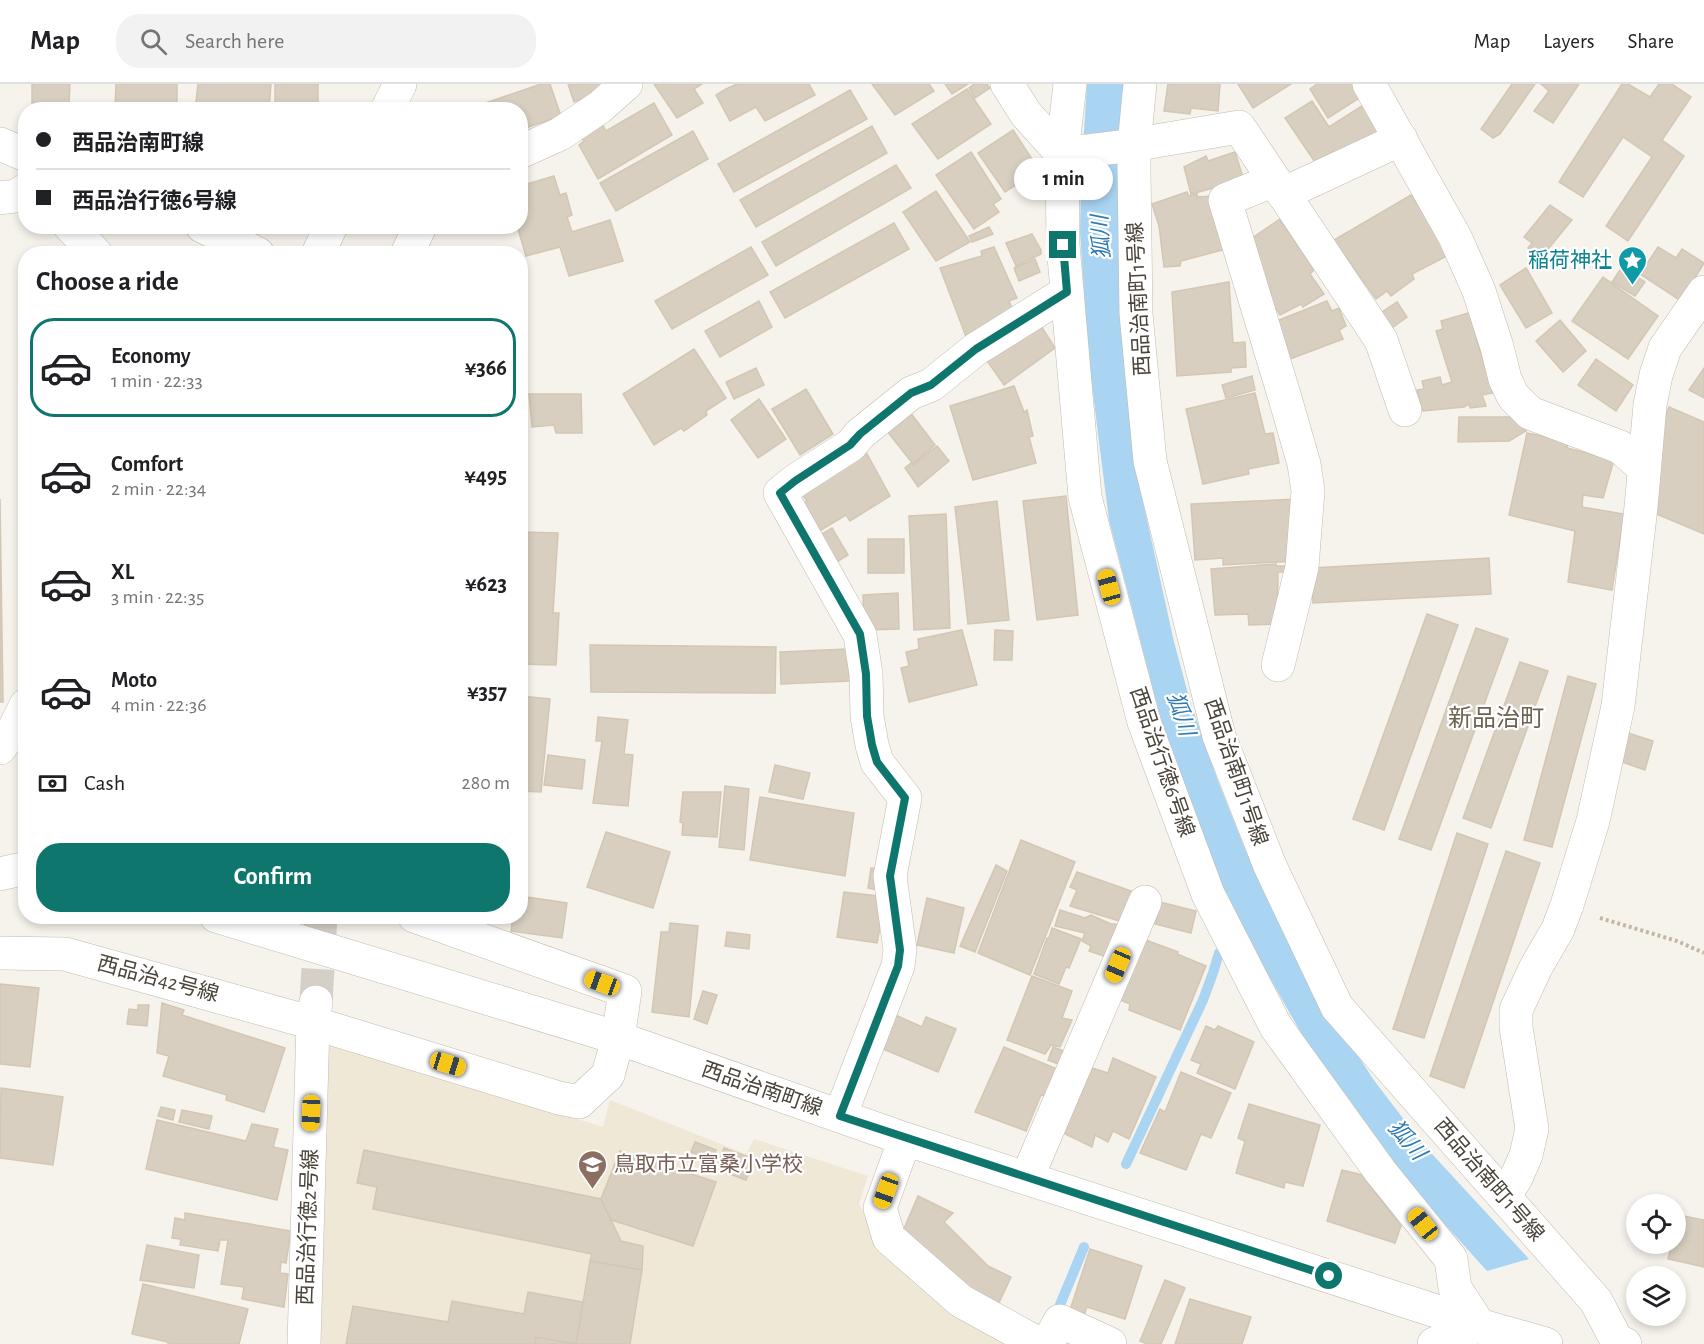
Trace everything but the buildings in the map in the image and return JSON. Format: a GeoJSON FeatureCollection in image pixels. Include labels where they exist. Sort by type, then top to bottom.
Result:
{"type":"FeatureCollection","features":[{"type":"Feature","properties":{"kind":"street"},"geometry":{"type":"LineString","coordinates":[[391,102],[399,84]]}},
{"type":"Feature","properties":{"kind":"street"},"geometry":{"type":"LineString","coordinates":[[528,148],[560,134],[600,107],[626,84]]}},
{"type":"Feature","properties":{"kind":"street"},"geometry":{"type":"LineString","coordinates":[[1007,84],[1026,114],[1070,153],[1130,146],[1239,127],[1381,340],[1405,410]]}},
{"type":"Feature","properties":{"kind":"street","name":"西品治行徳6号線"},"geometry":{"type":"LineString","coordinates":[[1070,84],[1070,153],[1063,245],[1086,497],[1144,722],[1209,894],[1276,1027],[1380,1171],[1451,1259],[1455,1288],[1479,1325]]}},
{"type":"Feature","properties":{"kind":"street","name":"西品治南町1号線"},"geometry":{"type":"LineString","coordinates":[[1140,84],[1130,146],[1136,314],[1150,461],[1219,736],[1270,866],[1338,1007],[1596,1301],[1617,1341],[1625,1344]]}},
{"type":"Feature","properties":{"kind":"street"},"geometry":{"type":"LineString","coordinates":[[1370,84],[1455,237],[1479,291],[1505,379],[1513,396],[1530,414],[1620,447],[1644,468]]}},
{"type":"Feature","properties":{"kind":"street"},"geometry":{"type":"LineString","coordinates":[[1278,665],[1302,567],[1308,491],[1304,464],[1225,200],[1279,187],[1401,139]]}},
{"type":"Feature","properties":{"kind":"street"},"geometry":{"type":"LineString","coordinates":[[0,144],[18,152]]}},
{"type":"Feature","properties":{"kind":"street"},"geometry":{"type":"LineString","coordinates":[[0,198],[18,195]]}},
{"type":"Feature","properties":{"kind":"street"},"geometry":{"type":"LineString","coordinates":[[77,234],[89,246]]}},
{"type":"Feature","properties":{"kind":"street"},"geometry":{"type":"LineString","coordinates":[[218,234],[242,246]]}},
{"type":"Feature","properties":{"kind":"street"},"geometry":{"type":"LineString","coordinates":[[840,1116],[898,966],[900,950],[890,876],[905,798],[877,762],[872,745],[867,716],[866,674],[860,634],[780,493],[850,445],[860,434],[911,393],[931,385],[976,349],[1067,292]]}},
{"type":"Feature","properties":{"kind":"street"},"geometry":{"type":"LineString","coordinates":[[1504,1196],[1516,1178],[1526,1155],[1532,1129],[1516,1027],[1516,1010],[1536,967],[1558,929],[1567,905],[1593,820],[1618,706],[1641,507],[1650,405],[1656,375],[1665,348],[1704,292]]}},
{"type":"Feature","properties":{"kind":"street"},"geometry":{"type":"LineString","coordinates":[[0,748],[18,721]]}},
{"type":"Feature","properties":{"kind":"street"},"geometry":{"type":"LineString","coordinates":[[0,874],[18,870]]}},
{"type":"Feature","properties":{"kind":"street"},"geometry":{"type":"LineString","coordinates":[[1027,1178],[1145,902]]}},
{"type":"Feature","properties":{"kind":"street","name":"西品治南町線"},"geometry":{"type":"LineString","coordinates":[[242,924],[618,1038],[905,1138],[1533,1344]]}},
{"type":"Feature","properties":{"kind":"street"},"geometry":{"type":"LineString","coordinates":[[437,924],[625,991],[618,1038]]}},
{"type":"Feature","properties":{"kind":"street","name":"西品治42号線"},"geometry":{"type":"LineString","coordinates":[[0,953],[65,954],[315,1012],[559,1098],[579,1102],[608,1075],[618,1038]]}},
{"type":"Feature","properties":{"kind":"street","name":"西品治行徳2号線"},"geometry":{"type":"LineString","coordinates":[[304,1344],[315,1012]]}},
{"type":"Feature","properties":{"kind":"street"},"geometry":{"type":"LineString","coordinates":[[905,1138],[880,1208],[889,1238],[962,1301],[1039,1344]]}},
{"type":"Feature","properties":{"kind":"street"},"geometry":{"type":"LineString","coordinates":[[1047,1344],[1060,1321],[1110,1344]]}},
{"type":"Feature","properties":{"kind":"street"},"geometry":{"type":"LineString","coordinates":[[1434,1344],[1479,1325]]}},
{"type":"Feature","properties":{"kind":"path"},"geometry":{"type":"LineString","coordinates":[[1567,905],[1600,919],[1677,941],[1704,953]]}},
{"type":"Feature","properties":{"kind":"shaded area","name":"鳥取市立富桑小学校"},"geometry":{"type":"Polygon","coordinates":[[[328,1041],[603,1127],[610,1100],[746,1154],[754,1139],[868,1176],[859,1204],[884,1244],[1024,1344],[317,1344],[328,1041]]]}},
{"type":"Feature","properties":{"kind":"water","name":"狐川"},"geometry":{"type":"Polygon","coordinates":[[[1087,84],[1125,84],[1130,413],[1142,497],[1174,642],[1190,701],[1218,781],[1243,844],[1279,921],[1338,1024],[1373,1079],[1421,1142],[1529,1259],[1487,1271],[1403,1178],[1343,1096],[1301,1033],[1249,941],[1222,887],[1164,732],[1109,520],[1088,352],[1080,232],[1087,84]]]}},
{"type":"Feature","properties":{"kind":"waterway"},"geometry":{"type":"LineString","coordinates":[[1126,1164],[1203,1000],[1219,953]]}},
{"type":"Feature","properties":{"kind":"waterway"},"geometry":{"type":"LineString","coordinates":[[1057,1312],[1084,1247]]}},
{"type":"Feature","properties":{"kind":"tunnel"},"geometry":{"type":"LineString","coordinates":[[316,1002],[321,924]]}},
{"type":"Feature","properties":{"kind":"place","name":"稲荷神社"},"geometry":{"type":"Point","coordinates":[1633,286]}},
{"type":"Feature","properties":{"kind":"place","name":"鳥取市立富桑小学校"},"geometry":{"type":"Point","coordinates":[593,1190]}},
{"type":"Feature","properties":{"kind":"district","name":"新品治町"},"geometry":{"type":"Point","coordinates":[1496,719]}},
{"type":"Feature","properties":{"kind":"route"},"geometry":{"type":"LineString","coordinates":[[1063,245],[1067,292],[976,349],[931,385],[911,393],[860,434],[850,445],[780,493],[860,634],[866,674],[867,716],[872,745],[877,762],[905,798],[890,876],[900,950],[898,966],[840,1116],[1329,1276]]}}]}
